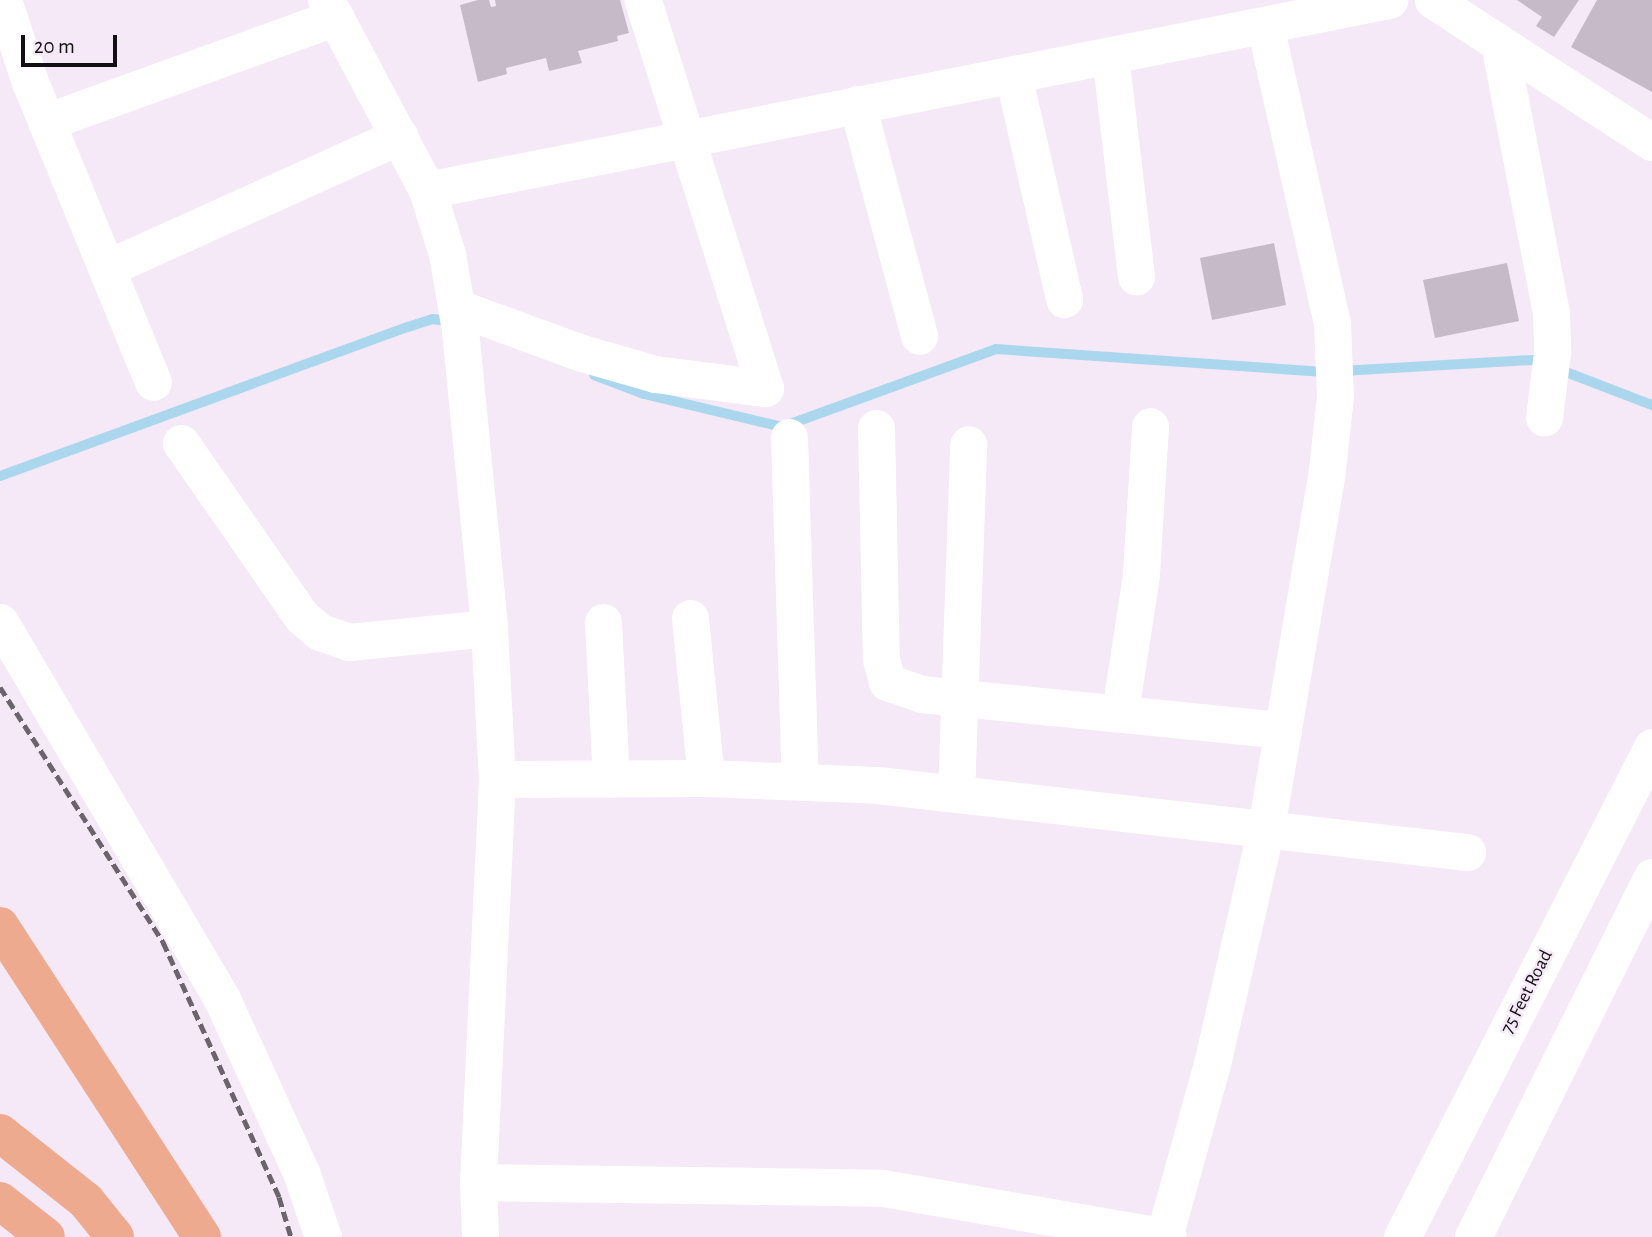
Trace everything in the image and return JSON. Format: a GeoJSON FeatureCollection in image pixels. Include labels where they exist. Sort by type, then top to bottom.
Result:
{"type":"FeatureCollection","features":[{"type":"Feature","properties":{"kind":"main road"},"geometry":{"type":"LineString","coordinates":[[0,926],[202,1237]]}},
{"type":"Feature","properties":{"kind":"main road"},"geometry":{"type":"LineString","coordinates":[[6,1133],[86,1201],[115,1237]]}},
{"type":"Feature","properties":{"kind":"main road"},"geometry":{"type":"LineString","coordinates":[[0,1201],[46,1237]]}},
{"type":"Feature","properties":{"kind":"street"},"geometry":{"type":"LineString","coordinates":[[457,316],[655,374],[765,388],[684,138],[643,0]]}},
{"type":"Feature","properties":{"kind":"street"},"geometry":{"type":"LineString","coordinates":[[427,190],[1389,0]]}},
{"type":"Feature","properties":{"kind":"street"},"geometry":{"type":"LineString","coordinates":[[1433,0],[1652,142]]}},
{"type":"Feature","properties":{"kind":"street"},"geometry":{"type":"LineString","coordinates":[[46,122],[331,9],[427,190],[447,254],[457,316],[489,628],[497,779],[478,1182],[480,1237]]}},
{"type":"Feature","properties":{"kind":"street"},"geometry":{"type":"LineString","coordinates":[[5,24],[153,382]]}},
{"type":"Feature","properties":{"kind":"street"},"geometry":{"type":"LineString","coordinates":[[478,1182],[883,1188],[1166,1237],[1212,1065],[1266,828],[1326,478],[1334,371],[1320,262],[1265,26]]}},
{"type":"Feature","properties":{"kind":"street"},"geometry":{"type":"LineString","coordinates":[[1499,43],[1551,314],[1551,363],[1544,418]]}},
{"type":"Feature","properties":{"kind":"street"},"geometry":{"type":"LineString","coordinates":[[1110,55],[1136,276]]}},
{"type":"Feature","properties":{"kind":"street"},"geometry":{"type":"LineString","coordinates":[[1013,74],[1064,299]]}},
{"type":"Feature","properties":{"kind":"street"},"geometry":{"type":"LineString","coordinates":[[856,104],[919,336]]}},
{"type":"Feature","properties":{"kind":"street"},"geometry":{"type":"LineString","coordinates":[[107,268],[400,136]]}},
{"type":"Feature","properties":{"kind":"street"},"geometry":{"type":"LineString","coordinates":[[1120,712],[1141,574],[1150,426]]}},
{"type":"Feature","properties":{"kind":"street"},"geometry":{"type":"LineString","coordinates":[[876,428],[883,671],[896,688],[961,698],[1283,730]]}},
{"type":"Feature","properties":{"kind":"street"},"geometry":{"type":"LineString","coordinates":[[789,437],[800,780]]}},
{"type":"Feature","properties":{"kind":"street"},"geometry":{"type":"LineString","coordinates":[[181,443],[302,617],[320,632],[349,642],[489,628]]}},
{"type":"Feature","properties":{"kind":"street"},"geometry":{"type":"LineString","coordinates":[[956,794],[968,444]]}},
{"type":"Feature","properties":{"kind":"street"},"geometry":{"type":"LineString","coordinates":[[690,618],[706,778]]}},
{"type":"Feature","properties":{"kind":"street"},"geometry":{"type":"LineString","coordinates":[[0,622],[222,999],[301,1172],[323,1237]]}},
{"type":"Feature","properties":{"kind":"street"},"geometry":{"type":"LineString","coordinates":[[603,622],[611,779]]}},
{"type":"Feature","properties":{"kind":"street","name":"75 Feet Road"},"geometry":{"type":"LineString","coordinates":[[1402,1237],[1652,747]]}},
{"type":"Feature","properties":{"kind":"street"},"geometry":{"type":"LineString","coordinates":[[497,779],[800,780],[956,794],[1466,852]]}},
{"type":"Feature","properties":{"kind":"street"},"geometry":{"type":"LineString","coordinates":[[1473,1237],[1652,877]]}},
{"type":"Feature","properties":{"kind":"building"},"geometry":{"type":"Polygon","coordinates":[[[489,0],[491,7],[496,6],[495,0],[620,0],[629,33],[617,36],[618,41],[578,51],[582,63],[549,71],[546,58],[506,68],[507,74],[478,82],[460,5],[489,0]]]}},
{"type":"Feature","properties":{"kind":"building"},"geometry":{"type":"Polygon","coordinates":[[[1517,0],[1579,0],[1554,37],[1536,26],[1542,17],[1517,0]]]}},
{"type":"Feature","properties":{"kind":"building"},"geometry":{"type":"Polygon","coordinates":[[[1597,0],[1652,0],[1652,92],[1571,47],[1597,0]]]}},
{"type":"Feature","properties":{"kind":"building"},"geometry":{"type":"Polygon","coordinates":[[[1274,243],[1286,305],[1212,320],[1200,258],[1274,243]]]}},
{"type":"Feature","properties":{"kind":"building"},"geometry":{"type":"Polygon","coordinates":[[[1507,263],[1519,321],[1435,338],[1423,280],[1507,263]]]}},
{"type":"Feature","properties":{"kind":"waterway"},"geometry":{"type":"LineString","coordinates":[[0,476],[408,327],[432,319],[449,321]]}},
{"type":"Feature","properties":{"kind":"waterway"},"geometry":{"type":"LineString","coordinates":[[594,375],[644,394],[782,427],[996,349],[1324,372],[1534,360],[1544,364]]}},
{"type":"Feature","properties":{"kind":"waterway"},"geometry":{"type":"LineString","coordinates":[[1558,369],[1652,405]]}},
{"type":"Feature","properties":{"kind":"railway"},"geometry":{"type":"LineString","coordinates":[[0,687],[163,942],[279,1197],[291,1237]]}}]}
